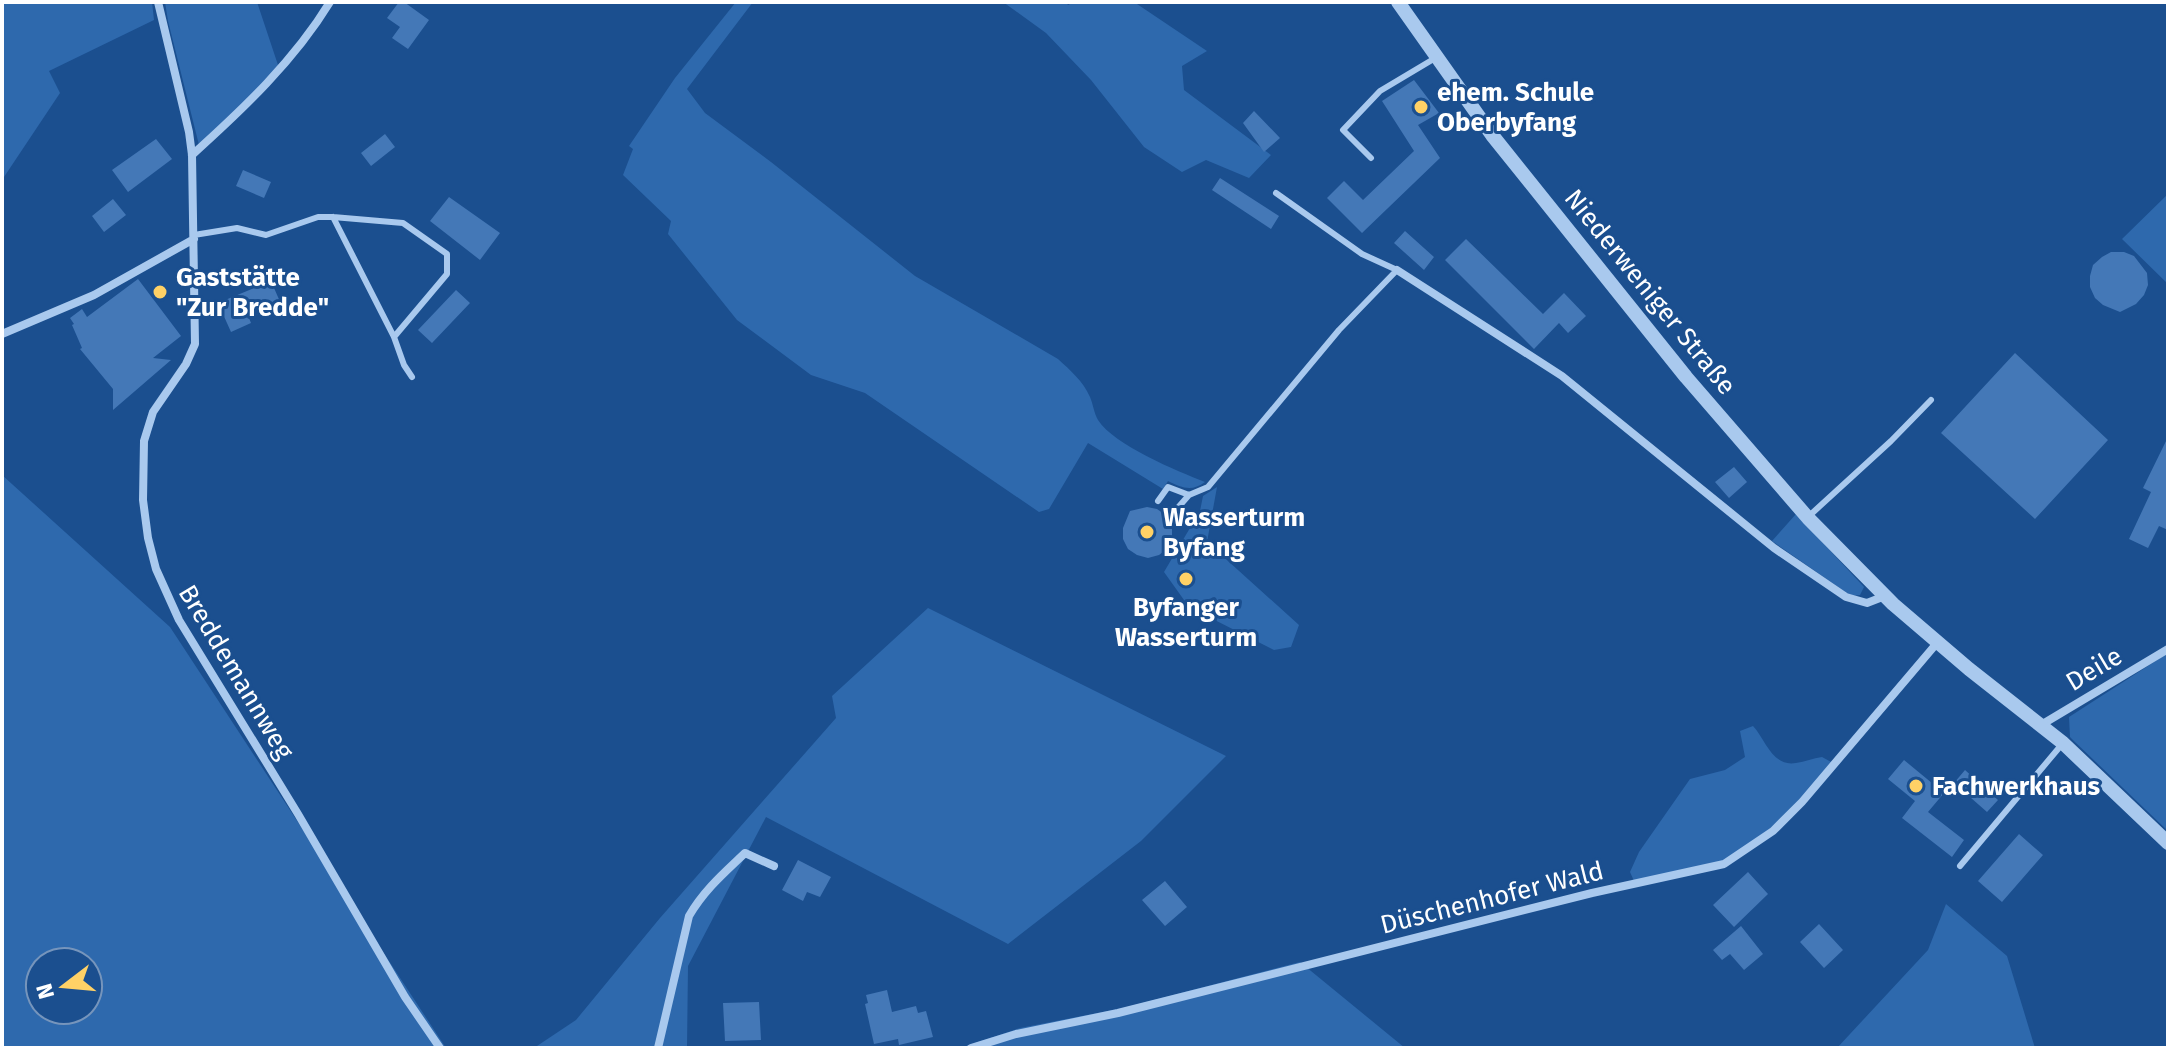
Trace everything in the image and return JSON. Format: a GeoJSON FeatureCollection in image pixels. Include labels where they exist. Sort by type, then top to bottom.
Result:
{"type":"FeatureCollection","features":[{"type":"Feature","properties":{"kind":"street","name":"Breddemannweg"},"geometry":{"type":"LineString","coordinates":[[158,2],[192,155],[195,344],[186,364],[153,412],[144,441],[143,500],[156,569],[179,620],[405,997],[440,1048]]}},
{"type":"Feature","properties":{"kind":"street"},"geometry":{"type":"LineString","coordinates":[[192,155],[254,99],[302,42],[330,2]]}},
{"type":"Feature","properties":{"kind":"street","name":"Niederweniger Straße"},"geometry":{"type":"LineString","coordinates":[[1398,2],[1492,135],[1648,330],[1808,518],[1885,596],[1937,643],[2063,743],[2168,843]]}},
{"type":"Feature","properties":{"kind":"street"},"geometry":{"type":"LineString","coordinates":[[2,334],[94,295],[194,237]]}},
{"type":"Feature","properties":{"kind":"street"},"geometry":{"type":"LineString","coordinates":[[1397,270],[1562,376],[1774,548],[1834,589],[1860,603],[1885,596]]}},
{"type":"Feature","properties":{"kind":"street","name":"Düschenhofer Wald"},"geometry":{"type":"LineString","coordinates":[[971,1048],[1016,1034],[1118,1013],[1592,893],[1724,864],[1773,831],[1802,802],[1937,643]]}},
{"type":"Feature","properties":{"kind":"street","name":"Deile"},"geometry":{"type":"LineString","coordinates":[[2041,725],[2168,649]]}},
{"type":"Feature","properties":{"kind":"street"},"geometry":{"type":"LineString","coordinates":[[658,1048],[689,916],[696,903],[707,888],[745,853],[774,866]]}},
{"type":"Feature","properties":{"kind":"lane"},"geometry":{"type":"LineString","coordinates":[[1371,158],[1343,130],[1380,91],[1437,57]]}},
{"type":"Feature","properties":{"kind":"lane"},"geometry":{"type":"LineString","coordinates":[[1175,511],[1189,495],[1208,487],[1224,470],[1339,330],[1397,270],[1362,254],[1276,193]]}},
{"type":"Feature","properties":{"kind":"lane"},"geometry":{"type":"LineString","coordinates":[[194,237],[237,228],[266,235],[318,217],[403,223],[447,254],[447,274],[394,337]]}},
{"type":"Feature","properties":{"kind":"lane"},"geometry":{"type":"LineString","coordinates":[[333,217],[412,377]]}},
{"type":"Feature","properties":{"kind":"lane"},"geometry":{"type":"LineString","coordinates":[[1808,518],[1931,400]]}},
{"type":"Feature","properties":{"kind":"lane"},"geometry":{"type":"LineString","coordinates":[[1158,501],[1168,487],[1189,495]]}},
{"type":"Feature","properties":{"kind":"lane"},"geometry":{"type":"LineString","coordinates":[[1960,866],[2063,743]]}},
{"type":"Feature","properties":{"kind":"shaded area"},"geometry":{"type":"Polygon","coordinates":[[[2,2],[152,2],[154,20],[49,71],[60,93],[2,180],[2,2]]]}},
{"type":"Feature","properties":{"kind":"shaded area"},"geometry":{"type":"Polygon","coordinates":[[[165,2],[257,2],[278,65],[251,101],[199,145],[168,21],[165,2]]]}},
{"type":"Feature","properties":{"kind":"shaded area"},"geometry":{"type":"Polygon","coordinates":[[[736,2],[753,2],[687,89],[705,113],[915,276],[1058,359],[1084,386],[1098,420],[1118,439],[1205,482],[1187,488],[1168,481],[1163,489],[1088,443],[1049,509],[1039,512],[865,393],[811,375],[737,320],[668,234],[671,221],[623,175],[633,149],[629,146],[675,78],[736,2]]]}},
{"type":"Feature","properties":{"kind":"shaded area"},"geometry":{"type":"Polygon","coordinates":[[[1003,2],[1066,2],[1068,5],[1074,2],[1134,2],[1207,51],[1182,66],[1184,90],[1271,155],[1249,178],[1206,160],[1182,172],[1144,147],[1091,80],[1046,33],[1003,2]]]}},
{"type":"Feature","properties":{"kind":"shaded area"},"geometry":{"type":"Polygon","coordinates":[[[2168,194],[2168,284],[2122,239],[2168,194]]]}},
{"type":"Feature","properties":{"kind":"shaded area"},"geometry":{"type":"Polygon","coordinates":[[[2,475],[170,627],[446,1048],[2,1048],[2,475]]]}},
{"type":"Feature","properties":{"kind":"shaded area"},"geometry":{"type":"Polygon","coordinates":[[[1217,487],[1207,542],[1299,625],[1291,647],[1274,650],[1189,607],[1164,572],[1200,511],[1203,496],[1217,487]]]}},
{"type":"Feature","properties":{"kind":"shaded area"},"geometry":{"type":"Polygon","coordinates":[[[1796,514],[1864,587],[1860,595],[1851,596],[1772,541],[1796,514]]]}},
{"type":"Feature","properties":{"kind":"shaded area"},"geometry":{"type":"Polygon","coordinates":[[[928,608],[1226,756],[1141,841],[1008,944],[766,817],[688,966],[687,1048],[534,1048],[576,1020],[660,918],[836,718],[832,696],[928,608]]]}},
{"type":"Feature","properties":{"kind":"shaded area"},"geometry":{"type":"Polygon","coordinates":[[[2168,653],[2168,831],[2070,737],[2069,717],[2168,653]]]}},
{"type":"Feature","properties":{"kind":"shaded area"},"geometry":{"type":"Polygon","coordinates":[[[1753,726],[1781,761],[1796,763],[1822,757],[1833,763],[1776,826],[1736,856],[1699,870],[1634,881],[1630,872],[1639,852],[1690,779],[1725,770],[1745,757],[1740,731],[1753,726]]]}},
{"type":"Feature","properties":{"kind":"shaded area"},"geometry":{"type":"Polygon","coordinates":[[[1946,904],[2007,956],[2035,1048],[1837,1048],[1928,950],[1946,904]]]}},
{"type":"Feature","properties":{"kind":"shaded area"},"geometry":{"type":"Polygon","coordinates":[[[1300,962],[1405,1048],[960,1048],[1020,1028],[1123,1008],[1300,962]]]}},
{"type":"Feature","properties":{"kind":"building"},"geometry":{"type":"Polygon","coordinates":[[[399,2],[404,2],[429,20],[408,49],[392,38],[400,27],[387,18],[399,2]]]}},
{"type":"Feature","properties":{"kind":"building"},"geometry":{"type":"Polygon","coordinates":[[[1414,80],[1439,113],[1418,125],[1440,158],[1362,233],[1327,198],[1344,181],[1363,200],[1414,151],[1382,101],[1414,80]]]}},
{"type":"Feature","properties":{"kind":"building"},"geometry":{"type":"Polygon","coordinates":[[[1254,111],[1280,138],[1264,152],[1243,123],[1254,111]]]}},
{"type":"Feature","properties":{"kind":"building"},"geometry":{"type":"Polygon","coordinates":[[[385,134],[395,147],[371,166],[361,153],[385,134]]]}},
{"type":"Feature","properties":{"kind":"building"},"geometry":{"type":"Polygon","coordinates":[[[156,139],[172,159],[128,192],[112,170],[156,139]]]}},
{"type":"Feature","properties":{"kind":"building"},"geometry":{"type":"Polygon","coordinates":[[[243,170],[271,182],[264,198],[236,186],[243,170]]]}},
{"type":"Feature","properties":{"kind":"building"},"geometry":{"type":"Polygon","coordinates":[[[1220,178],[1279,216],[1271,229],[1212,190],[1220,178]]]}},
{"type":"Feature","properties":{"kind":"building"},"geometry":{"type":"Polygon","coordinates":[[[449,197],[500,233],[480,260],[430,221],[449,197]]]}},
{"type":"Feature","properties":{"kind":"building"},"geometry":{"type":"Polygon","coordinates":[[[113,199],[126,215],[104,232],[92,216],[113,199]]]}},
{"type":"Feature","properties":{"kind":"building"},"geometry":{"type":"Polygon","coordinates":[[[1405,231],[1434,257],[1424,270],[1394,243],[1405,231]]]}},
{"type":"Feature","properties":{"kind":"building"},"geometry":{"type":"Polygon","coordinates":[[[1466,239],[1543,314],[1564,293],[1586,316],[1568,333],[1559,323],[1534,349],[1445,260],[1466,239]]]}},
{"type":"Feature","properties":{"kind":"building"},"geometry":{"type":"Polygon","coordinates":[[[2111,252],[2134,256],[2147,273],[2148,285],[2144,295],[2136,304],[2120,312],[2103,305],[2090,287],[2093,265],[2111,252]]]}},
{"type":"Feature","properties":{"kind":"building"},"geometry":{"type":"Polygon","coordinates":[[[138,279],[181,336],[153,358],[171,360],[113,410],[113,389],[80,349],[70,318],[82,309],[87,317],[138,279]]]}},
{"type":"Feature","properties":{"kind":"building"},"geometry":{"type":"Polygon","coordinates":[[[271,281],[281,304],[249,318],[251,323],[231,332],[218,303],[271,281]]]}},
{"type":"Feature","properties":{"kind":"building"},"geometry":{"type":"Polygon","coordinates":[[[456,290],[470,303],[432,343],[418,330],[456,290]]]}},
{"type":"Feature","properties":{"kind":"building"},"geometry":{"type":"Polygon","coordinates":[[[2015,353],[2108,440],[2035,519],[1941,433],[2015,353]]]}},
{"type":"Feature","properties":{"kind":"building"},"geometry":{"type":"Polygon","coordinates":[[[2168,437],[2168,530],[2159,526],[2148,548],[2129,539],[2151,492],[2143,488],[2168,437]]]}},
{"type":"Feature","properties":{"kind":"building"},"geometry":{"type":"Polygon","coordinates":[[[1734,467],[1747,482],[1729,498],[1715,482],[1734,467]]]}},
{"type":"Feature","properties":{"kind":"building","name":"Wasserturm Byfang"},"geometry":{"type":"Polygon","coordinates":[[[1147,507],[1167,516],[1172,526],[1168,548],[1148,558],[1128,549],[1123,539],[1123,528],[1130,511],[1147,507]]]}},
{"type":"Feature","properties":{"kind":"building"},"geometry":{"type":"Polygon","coordinates":[[[1904,760],[1944,793],[1928,812],[1964,840],[1952,857],[1902,818],[1915,801],[1888,779],[1904,760]]]}},
{"type":"Feature","properties":{"kind":"building"},"geometry":{"type":"Polygon","coordinates":[[[1965,770],[1998,800],[1987,812],[1954,783],[1965,770]]]}},
{"type":"Feature","properties":{"kind":"building"},"geometry":{"type":"Polygon","coordinates":[[[2019,834],[2043,855],[2002,902],[1978,881],[2019,834]]]}},
{"type":"Feature","properties":{"kind":"building"},"geometry":{"type":"Polygon","coordinates":[[[798,860],[831,877],[820,897],[807,892],[803,901],[782,890],[798,860]]]}},
{"type":"Feature","properties":{"kind":"building"},"geometry":{"type":"Polygon","coordinates":[[[1748,872],[1768,894],[1734,927],[1713,905],[1748,872]]]}},
{"type":"Feature","properties":{"kind":"building"},"geometry":{"type":"Polygon","coordinates":[[[1165,881],[1187,907],[1165,926],[1142,900],[1165,881]]]}},
{"type":"Feature","properties":{"kind":"building"},"geometry":{"type":"Polygon","coordinates":[[[1819,924],[1843,950],[1824,968],[1800,942],[1819,924]]]}},
{"type":"Feature","properties":{"kind":"building"},"geometry":{"type":"Polygon","coordinates":[[[1741,926],[1763,954],[1744,970],[1730,954],[1722,960],[1713,950],[1741,926]]]}},
{"type":"Feature","properties":{"kind":"building"},"geometry":{"type":"Polygon","coordinates":[[[887,990],[892,1012],[916,1006],[918,1013],[926,1011],[933,1037],[899,1045],[898,1039],[874,1044],[865,1004],[868,1003],[866,995],[887,990]]]}},
{"type":"Feature","properties":{"kind":"building"},"geometry":{"type":"Polygon","coordinates":[[[759,1002],[761,1040],[725,1041],[723,1003],[759,1002]]]}},
{"type":"Feature","properties":{"kind":"place","name":"ehem. Schule Oberbyfang"},"geometry":{"type":"Point","coordinates":[1421,107]}},
{"type":"Feature","properties":{"kind":"place","name":"Gaststätte \"Zur Bredde\""},"geometry":{"type":"Point","coordinates":[160,292]}},
{"type":"Feature","properties":{"kind":"place","name":"Wasserturm Byfang"},"geometry":{"type":"Point","coordinates":[1147,532]}},
{"type":"Feature","properties":{"kind":"place","name":"Byfanger Wasserturm"},"geometry":{"type":"Point","coordinates":[1186,579]}},
{"type":"Feature","properties":{"kind":"place","name":"Fachwerkhaus"},"geometry":{"type":"Point","coordinates":[1916,786]}}]}
